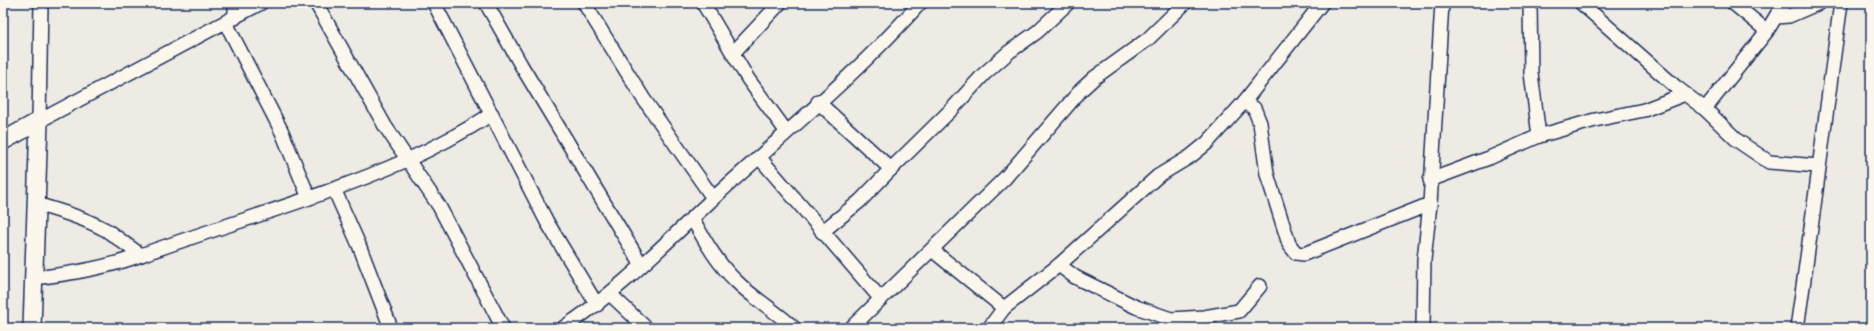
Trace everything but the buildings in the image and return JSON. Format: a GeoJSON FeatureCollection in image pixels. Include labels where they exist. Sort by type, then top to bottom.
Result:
{"type":"FeatureCollection","features":[{"type":"Feature","properties":{"kind":"street"},"geometry":{"type":"LineString","coordinates":[[32,328],[39,122],[41,3]]}},
{"type":"Feature","properties":{"kind":"street"},"geometry":{"type":"LineString","coordinates":[[235,3],[231,20],[282,132],[309,198]]}},
{"type":"Feature","properties":{"kind":"street"},"geometry":{"type":"LineString","coordinates":[[3,141],[261,3]]}},
{"type":"Feature","properties":{"kind":"street"},"geometry":{"type":"LineString","coordinates":[[316,3],[385,126],[442,213],[503,328]]}},
{"type":"Feature","properties":{"kind":"street"},"geometry":{"type":"LineString","coordinates":[[434,3],[547,222],[597,305]]}},
{"type":"Feature","properties":{"kind":"street"},"geometry":{"type":"LineString","coordinates":[[486,3],[521,65],[641,264]]}},
{"type":"Feature","properties":{"kind":"street"},"geometry":{"type":"LineString","coordinates":[[584,3],[643,98],[713,198]]}},
{"type":"Feature","properties":{"kind":"street"},"geometry":{"type":"LineString","coordinates":[[703,3],[748,79],[786,132]]}},
{"type":"Feature","properties":{"kind":"street"},"geometry":{"type":"LineString","coordinates":[[733,53],[780,3]]}},
{"type":"Feature","properties":{"kind":"street"},"geometry":{"type":"LineString","coordinates":[[563,328],[597,305],[610,294],[818,102],[900,25],[920,3]]}},
{"type":"Feature","properties":{"kind":"street"},"geometry":{"type":"LineString","coordinates":[[822,232],[860,201],[984,74],[1009,52],[1037,32],[1068,3]]}},
{"type":"Feature","properties":{"kind":"street"},"geometry":{"type":"LineString","coordinates":[[851,328],[880,298],[932,250],[1005,178],[1081,90],[1094,78],[1148,39],[1185,3]]}},
{"type":"Feature","properties":{"kind":"street"},"geometry":{"type":"LineString","coordinates":[[989,328],[1004,308],[1059,265],[1158,176],[1191,156],[1207,143],[1244,102],[1322,3]]}},
{"type":"Feature","properties":{"kind":"street"},"geometry":{"type":"LineString","coordinates":[[1423,328],[1424,267],[1430,204],[1430,180],[1442,3]]}},
{"type":"Feature","properties":{"kind":"street"},"geometry":{"type":"LineString","coordinates":[[1530,3],[1531,73],[1539,136]]}},
{"type":"Feature","properties":{"kind":"street"},"geometry":{"type":"LineString","coordinates":[[1581,3],[1685,94],[1705,109],[1738,141],[1769,162],[1818,166]]}},
{"type":"Feature","properties":{"kind":"street"},"geometry":{"type":"LineString","coordinates":[[1734,3],[1767,31]]}},
{"type":"Feature","properties":{"kind":"street"},"geometry":{"type":"LineString","coordinates":[[1705,109],[1767,31],[1784,3]]}},
{"type":"Feature","properties":{"kind":"street"},"geometry":{"type":"LineString","coordinates":[[1776,17],[1789,16],[1819,3]]}},
{"type":"Feature","properties":{"kind":"street"},"geometry":{"type":"LineString","coordinates":[[1797,328],[1841,3]]}},
{"type":"Feature","properties":{"kind":"street"},"geometry":{"type":"LineString","coordinates":[[1430,180],[1539,136],[1577,125],[1644,110],[1685,94]]}},
{"type":"Feature","properties":{"kind":"street"},"geometry":{"type":"LineString","coordinates":[[818,102],[891,168]]}},
{"type":"Feature","properties":{"kind":"street"},"geometry":{"type":"LineString","coordinates":[[1244,102],[1254,108],[1260,123],[1267,174],[1289,244],[1296,253],[1304,254],[1430,204]]}},
{"type":"Feature","properties":{"kind":"street"},"geometry":{"type":"LineString","coordinates":[[34,278],[100,268],[334,190],[408,160],[444,142],[492,114]]}},
{"type":"Feature","properties":{"kind":"street"},"geometry":{"type":"LineString","coordinates":[[759,157],[880,298]]}},
{"type":"Feature","properties":{"kind":"street"},"geometry":{"type":"LineString","coordinates":[[334,190],[359,245],[391,328]]}},
{"type":"Feature","properties":{"kind":"street"},"geometry":{"type":"LineString","coordinates":[[36,204],[67,213],[94,224],[106,230],[141,255]]}},
{"type":"Feature","properties":{"kind":"street"},"geometry":{"type":"LineString","coordinates":[[692,218],[712,254],[723,268],[752,295],[794,328]]}},
{"type":"Feature","properties":{"kind":"street"},"geometry":{"type":"LineString","coordinates":[[932,250],[1004,308]]}},
{"type":"Feature","properties":{"kind":"street"},"geometry":{"type":"LineString","coordinates":[[1059,265],[1075,277],[1136,307],[1171,319],[1204,317],[1239,311],[1260,286]]}},
{"type":"Feature","properties":{"kind":"street"},"geometry":{"type":"LineString","coordinates":[[610,294],[646,328]]}}]}
